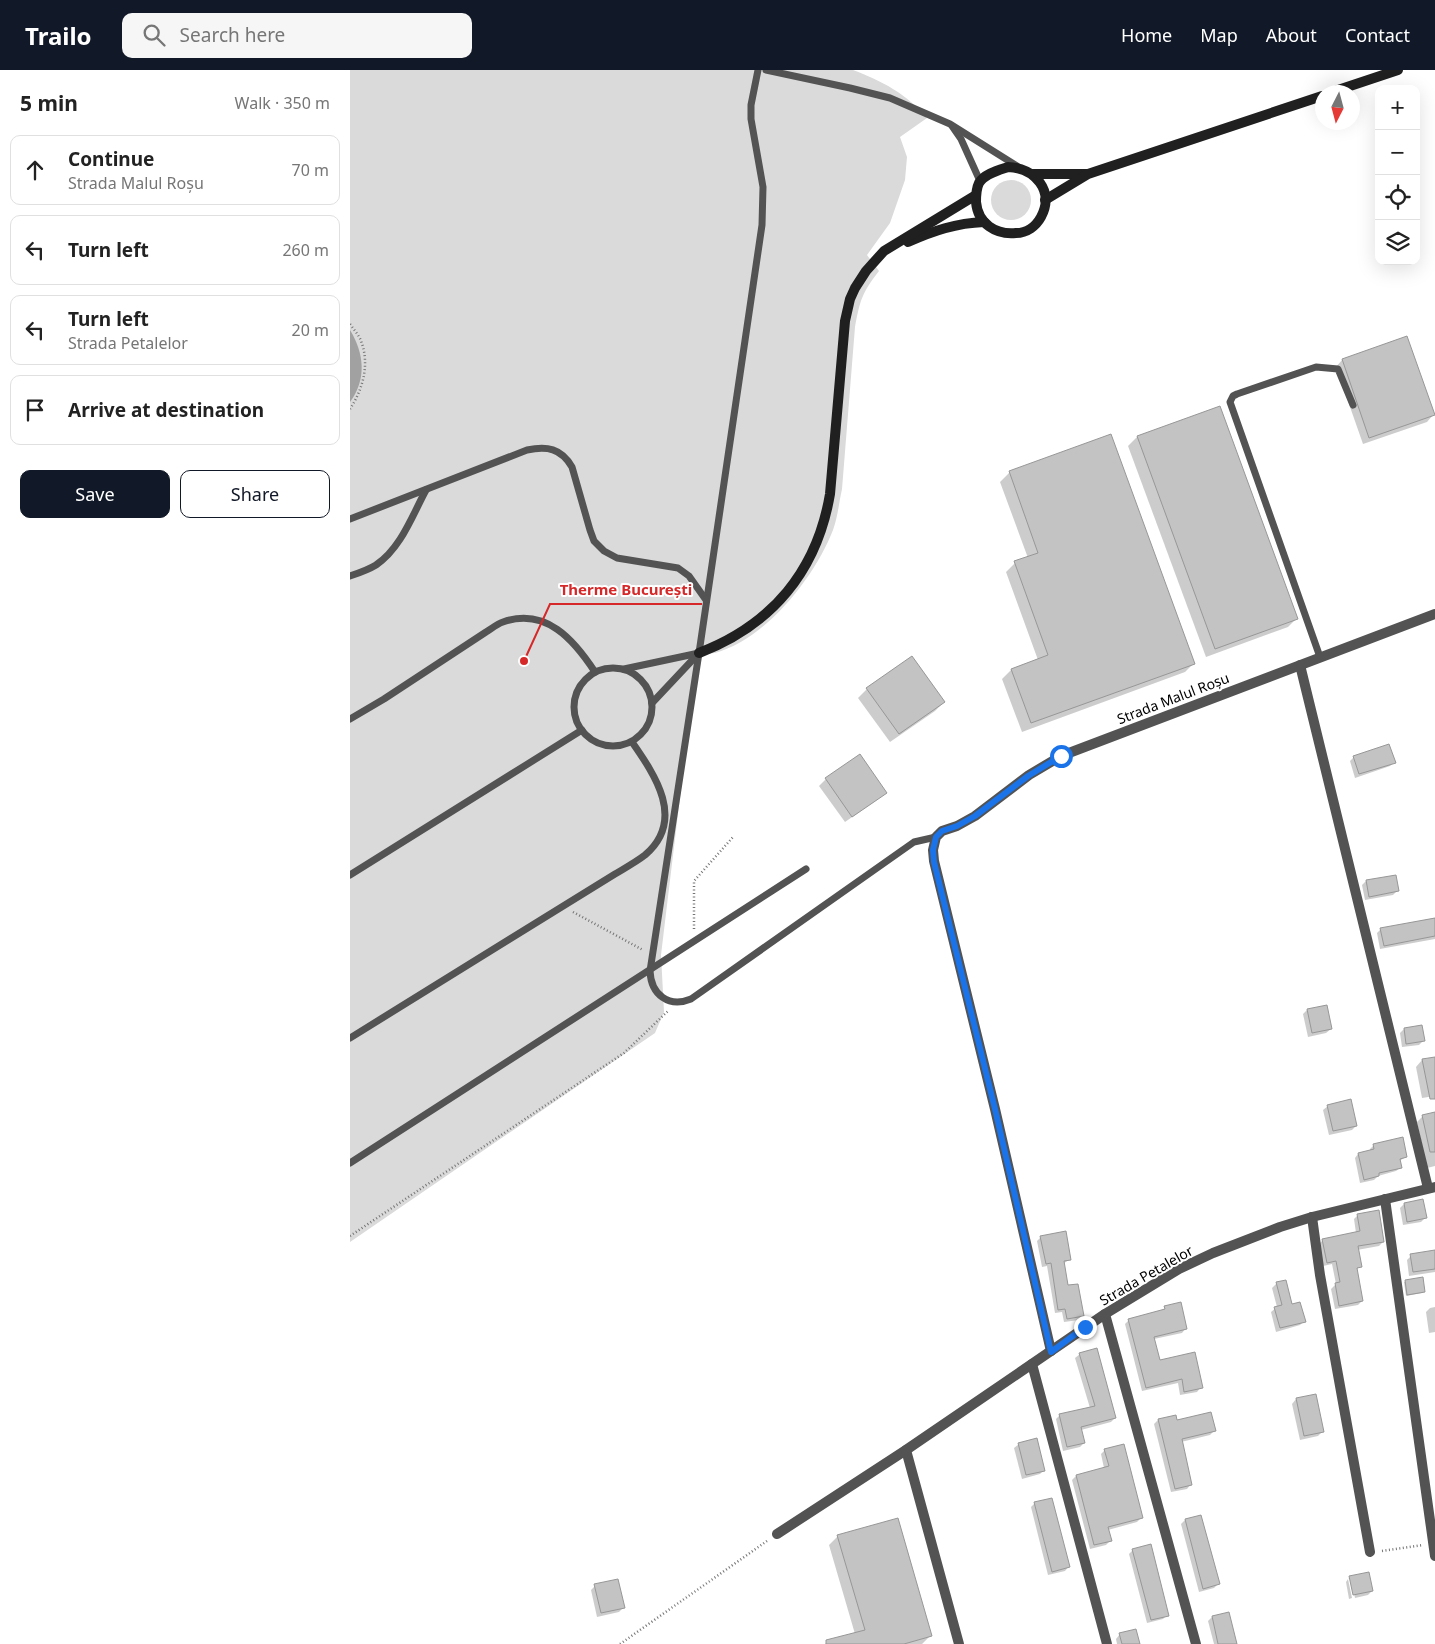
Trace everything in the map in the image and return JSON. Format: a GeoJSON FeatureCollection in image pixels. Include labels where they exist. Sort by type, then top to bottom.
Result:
{"type":"FeatureCollection","features":[{"type":"Feature","properties":{"kind":"street"},"geometry":{"type":"LineString","coordinates":[[1353,85],[1398,70]]}},
{"type":"Feature","properties":{"kind":"street"},"geometry":{"type":"LineString","coordinates":[[1045,200],[1088,174],[1315,98]]}},
{"type":"Feature","properties":{"kind":"street"},"geometry":{"type":"LineString","coordinates":[[1008,167],[1020,168],[1033,174],[1040,182],[1045,200],[1044,212],[1030,229],[1020,233],[1007,234],[996,231],[984,222],[977,208],[976,195],[980,181],[998,170],[1008,167]]}},
{"type":"Feature","properties":{"kind":"street"},"geometry":{"type":"LineString","coordinates":[[1033,174],[1088,174]]}},
{"type":"Feature","properties":{"kind":"street"},"geometry":{"type":"LineString","coordinates":[[699,653],[732,639],[762,617],[789,590],[812,555],[822,531],[830,494],[842,338],[847,310],[850,299],[866,270],[884,251],[976,195]]}},
{"type":"Feature","properties":{"kind":"street"},"geometry":{"type":"LineString","coordinates":[[884,251],[936,230],[955,225],[984,222]]}},
{"type":"Feature","properties":{"kind":"street","name":"Strada Malul Roșu"},"geometry":{"type":"LineString","coordinates":[[936,837],[942,831],[957,826],[975,816],[1028,776],[1061,756],[1435,614]]}},
{"type":"Feature","properties":{"kind":"street"},"geometry":{"type":"LineString","coordinates":[[1300,665],[1431,1188]]}},
{"type":"Feature","properties":{"kind":"street"},"geometry":{"type":"LineString","coordinates":[[936,837],[933,850],[934,862],[995,1109],[1051,1352]]}},
{"type":"Feature","properties":{"kind":"street","name":"Strada Petalelor"},"geometry":{"type":"LineString","coordinates":[[776,1534],[906,1450],[1105,1314],[1179,1269],[1247,1239],[1312,1217],[1431,1188]]}},
{"type":"Feature","properties":{"kind":"street"},"geometry":{"type":"LineString","coordinates":[[1385,1199],[1435,1556]]}},
{"type":"Feature","properties":{"kind":"street"},"geometry":{"type":"LineString","coordinates":[[1312,1217],[1320,1275],[1370,1552]]}},
{"type":"Feature","properties":{"kind":"street"},"geometry":{"type":"LineString","coordinates":[[1105,1314],[1196,1644]]}},
{"type":"Feature","properties":{"kind":"street"},"geometry":{"type":"LineString","coordinates":[[1032,1364],[1107,1644]]}},
{"type":"Feature","properties":{"kind":"street"},"geometry":{"type":"LineString","coordinates":[[906,1450],[959,1644]]}},
{"type":"Feature","properties":{"kind":"lane"},"geometry":{"type":"LineString","coordinates":[[758,70],[751,105],[751,119],[763,188],[762,225],[650,981],[659,996],[668,1001],[677,1002],[691,999],[914,842],[936,837]]}},
{"type":"Feature","properties":{"kind":"lane"},"geometry":{"type":"LineString","coordinates":[[766,70],[890,98],[950,124],[1020,168]]}},
{"type":"Feature","properties":{"kind":"lane"},"geometry":{"type":"LineString","coordinates":[[950,124],[961,139],[980,181]]}},
{"type":"Feature","properties":{"kind":"lane"},"geometry":{"type":"LineString","coordinates":[[1320,657],[1230,402],[1233,396],[1237,394],[1316,367],[1327,366],[1338,369],[1353,405]]}},
{"type":"Feature","properties":{"kind":"lane"},"geometry":{"type":"LineString","coordinates":[[350,519],[526,450],[542,447],[557,451],[568,460],[572,467],[594,541],[604,551],[617,558],[678,568],[689,576],[706,600]]}},
{"type":"Feature","properties":{"kind":"lane"},"geometry":{"type":"LineString","coordinates":[[350,576],[374,567],[391,551],[426,490]]}},
{"type":"Feature","properties":{"kind":"lane"},"geometry":{"type":"LineString","coordinates":[[350,719],[503,622],[526,619],[555,627],[570,638],[595,672]]}},
{"type":"Feature","properties":{"kind":"lane"},"geometry":{"type":"LineString","coordinates":[[624,670],[699,653]]}},
{"type":"Feature","properties":{"kind":"lane"},"geometry":{"type":"LineString","coordinates":[[652,703],[699,653]]}},
{"type":"Feature","properties":{"kind":"lane"},"geometry":{"type":"LineString","coordinates":[[609,668],[624,670],[638,676],[647,688],[652,703],[651,718],[644,732],[632,742],[623,745],[604,745],[596,742],[582,730],[575,715],[575,698],[582,683],[595,672],[609,668]]}},
{"type":"Feature","properties":{"kind":"lane"},"geometry":{"type":"LineString","coordinates":[[350,875],[582,730]]}},
{"type":"Feature","properties":{"kind":"lane"},"geometry":{"type":"LineString","coordinates":[[350,1038],[644,855],[659,837],[665,818],[665,806],[662,792],[653,774],[632,742]]}},
{"type":"Feature","properties":{"kind":"lane"},"geometry":{"type":"LineString","coordinates":[[350,1163],[806,869]]}},
{"type":"Feature","properties":{"kind":"path"},"geometry":{"type":"LineString","coordinates":[[350,324],[361,340],[365,370],[358,395],[350,409]]}},
{"type":"Feature","properties":{"kind":"path"},"geometry":{"type":"LineString","coordinates":[[694,942],[694,881],[733,837]]}},
{"type":"Feature","properties":{"kind":"path"},"geometry":{"type":"LineString","coordinates":[[562,907],[653,955]]}},
{"type":"Feature","properties":{"kind":"path"},"geometry":{"type":"LineString","coordinates":[[350,1236],[624,1053],[677,1002]]}},
{"type":"Feature","properties":{"kind":"path"},"geometry":{"type":"LineString","coordinates":[[620,1644],[776,1534]]}},
{"type":"Feature","properties":{"kind":"path"},"geometry":{"type":"LineString","coordinates":[[1370,1552],[1433,1544]]}},
{"type":"Feature","properties":{"kind":"shaded area"},"geometry":{"type":"Polygon","coordinates":[[[350,70],[853,70],[893,89],[911,102],[927,118],[900,137],[907,157],[905,180],[890,223],[867,255],[879,271],[862,297],[858,310],[842,489],[833,530],[825,548],[801,586],[770,621],[734,646],[715,653],[700,653],[694,681],[661,955],[664,1012],[655,1033],[350,1242],[350,70]]]}},
{"type":"Feature","properties":{"kind":"shaded area"},"geometry":{"type":"Polygon","coordinates":[[[1015,180],[1022,183],[1028,189],[1031,200],[1030,208],[1022,217],[1015,220],[1007,220],[1000,217],[992,208],[991,196],[994,189],[1003,181],[1015,180]]]}},
{"type":"Feature","properties":{"kind":"shaded area"},"geometry":{"type":"Polygon","coordinates":[[[350,330],[361,357],[362,366],[359,384],[350,402],[350,330]]]}},
{"type":"Feature","properties":{"kind":"building"},"geometry":{"type":"Polygon","coordinates":[[[1407,336],[1435,415],[1369,438],[1342,359],[1407,336]]]}},
{"type":"Feature","properties":{"kind":"building"},"geometry":{"type":"Polygon","coordinates":[[[1220,406],[1298,619],[1215,649],[1137,436],[1220,406]]]}},
{"type":"Feature","properties":{"kind":"building"},"geometry":{"type":"Polygon","coordinates":[[[1111,434],[1195,664],[1031,723],[1011,669],[1048,655],[1014,561],[1038,553],[1009,471],[1111,434]]]}},
{"type":"Feature","properties":{"kind":"building"},"geometry":{"type":"Polygon","coordinates":[[[912,656],[945,702],[899,734],[866,688],[912,656]]]}},
{"type":"Feature","properties":{"kind":"building"},"geometry":{"type":"Polygon","coordinates":[[[1389,744],[1396,763],[1359,774],[1353,756],[1389,744]]]}},
{"type":"Feature","properties":{"kind":"building"},"geometry":{"type":"Polygon","coordinates":[[[860,754],[887,793],[852,817],[825,778],[860,754]]]}},
{"type":"Feature","properties":{"kind":"building"},"geometry":{"type":"Polygon","coordinates":[[[1396,875],[1399,891],[1369,897],[1366,880],[1396,875]]]}},
{"type":"Feature","properties":{"kind":"building"},"geometry":{"type":"Polygon","coordinates":[[[1435,918],[1435,936],[1384,946],[1380,928],[1435,918]]]}},
{"type":"Feature","properties":{"kind":"building"},"geometry":{"type":"Polygon","coordinates":[[[1327,1005],[1332,1029],[1312,1033],[1307,1009],[1327,1005]]]}},
{"type":"Feature","properties":{"kind":"building"},"geometry":{"type":"Polygon","coordinates":[[[1422,1025],[1425,1041],[1406,1044],[1404,1028],[1422,1025]]]}},
{"type":"Feature","properties":{"kind":"building"},"geometry":{"type":"Polygon","coordinates":[[[1435,1057],[1435,1099],[1430,1099],[1422,1059],[1435,1057]]]}},
{"type":"Feature","properties":{"kind":"building"},"geometry":{"type":"Polygon","coordinates":[[[1351,1099],[1357,1126],[1333,1131],[1327,1105],[1351,1099]]]}},
{"type":"Feature","properties":{"kind":"building"},"geometry":{"type":"Polygon","coordinates":[[[1435,1112],[1435,1152],[1430,1152],[1422,1115],[1435,1112]]]}},
{"type":"Feature","properties":{"kind":"building"},"geometry":{"type":"Polygon","coordinates":[[[1403,1137],[1407,1157],[1400,1159],[1402,1168],[1379,1173],[1379,1176],[1364,1180],[1358,1153],[1374,1149],[1373,1144],[1403,1137]]]}},
{"type":"Feature","properties":{"kind":"building"},"geometry":{"type":"Polygon","coordinates":[[[1423,1199],[1427,1218],[1407,1222],[1404,1203],[1423,1199]]]}},
{"type":"Feature","properties":{"kind":"building"},"geometry":{"type":"Polygon","coordinates":[[[1379,1210],[1384,1242],[1358,1246],[1362,1267],[1357,1268],[1363,1301],[1339,1306],[1335,1283],[1340,1282],[1336,1261],[1327,1263],[1322,1239],[1360,1231],[1357,1214],[1379,1210]]]}},
{"type":"Feature","properties":{"kind":"building"},"geometry":{"type":"Polygon","coordinates":[[[1066,1231],[1071,1260],[1064,1261],[1068,1285],[1078,1284],[1084,1316],[1067,1319],[1065,1309],[1058,1310],[1051,1263],[1046,1264],[1040,1236],[1066,1231]]]}},
{"type":"Feature","properties":{"kind":"building"},"geometry":{"type":"Polygon","coordinates":[[[1435,1250],[1435,1269],[1413,1272],[1410,1254],[1435,1250]]]}},
{"type":"Feature","properties":{"kind":"building"},"geometry":{"type":"Polygon","coordinates":[[[1423,1277],[1425,1292],[1407,1295],[1405,1280],[1423,1277]]]}},
{"type":"Feature","properties":{"kind":"building"},"geometry":{"type":"Polygon","coordinates":[[[1286,1280],[1292,1304],[1300,1302],[1306,1322],[1280,1328],[1274,1307],[1282,1305],[1276,1282],[1286,1280]]]}},
{"type":"Feature","properties":{"kind":"building"},"geometry":{"type":"Polygon","coordinates":[[[1181,1302],[1187,1329],[1154,1337],[1160,1360],[1195,1352],[1203,1388],[1184,1392],[1182,1379],[1146,1388],[1128,1319],[1165,1309],[1164,1306],[1181,1302]]]}},
{"type":"Feature","properties":{"kind":"building"},"geometry":{"type":"Polygon","coordinates":[[[1097,1348],[1116,1418],[1081,1427],[1085,1443],[1067,1447],[1059,1414],[1095,1406],[1079,1353],[1097,1348]]]}},
{"type":"Feature","properties":{"kind":"building"},"geometry":{"type":"Polygon","coordinates":[[[1316,1394],[1324,1432],[1304,1436],[1296,1398],[1316,1394]]]}},
{"type":"Feature","properties":{"kind":"building"},"geometry":{"type":"Polygon","coordinates":[[[1211,1412],[1216,1431],[1182,1439],[1192,1485],[1175,1489],[1158,1419],[1176,1415],[1177,1420],[1211,1412]]]}},
{"type":"Feature","properties":{"kind":"building"},"geometry":{"type":"Polygon","coordinates":[[[1037,1438],[1045,1471],[1026,1475],[1018,1443],[1037,1438]]]}},
{"type":"Feature","properties":{"kind":"building"},"geometry":{"type":"Polygon","coordinates":[[[1124,1444],[1143,1518],[1108,1527],[1112,1541],[1094,1545],[1076,1475],[1109,1466],[1104,1449],[1124,1444]]]}},
{"type":"Feature","properties":{"kind":"building"},"geometry":{"type":"Polygon","coordinates":[[[1052,1498],[1070,1567],[1052,1572],[1034,1502],[1052,1498]]]}},
{"type":"Feature","properties":{"kind":"building"},"geometry":{"type":"Polygon","coordinates":[[[1201,1515],[1220,1584],[1203,1589],[1185,1519],[1201,1515]]]}},
{"type":"Feature","properties":{"kind":"building"},"geometry":{"type":"Polygon","coordinates":[[[898,1518],[932,1636],[904,1644],[826,1644],[826,1640],[865,1630],[837,1535],[898,1518]]]}},
{"type":"Feature","properties":{"kind":"building"},"geometry":{"type":"Polygon","coordinates":[[[1151,1544],[1169,1616],[1151,1620],[1132,1549],[1151,1544]]]}},
{"type":"Feature","properties":{"kind":"building"},"geometry":{"type":"Polygon","coordinates":[[[1369,1572],[1373,1591],[1353,1595],[1349,1576],[1369,1572]]]}},
{"type":"Feature","properties":{"kind":"building"},"geometry":{"type":"Polygon","coordinates":[[[618,1579],[625,1608],[601,1613],[594,1584],[618,1579]]]}},
{"type":"Feature","properties":{"kind":"building"},"geometry":{"type":"Polygon","coordinates":[[[1229,1612],[1237,1644],[1218,1644],[1212,1616],[1229,1612]]]}},
{"type":"Feature","properties":{"kind":"building"},"geometry":{"type":"Polygon","coordinates":[[[1136,1629],[1140,1644],[1122,1644],[1119,1633],[1136,1629]]]}},
{"type":"Feature","properties":{"kind":"place","name":"Therme București"},"geometry":{"type":"Point","coordinates":[524,661]}},
{"type":"Feature","properties":{"kind":"route"},"geometry":{"type":"LineString","coordinates":[[1061,756],[1028,776],[975,816],[957,826],[942,831],[936,837],[933,850],[934,862],[995,1109],[1051,1352],[1085,1327]]}}]}
